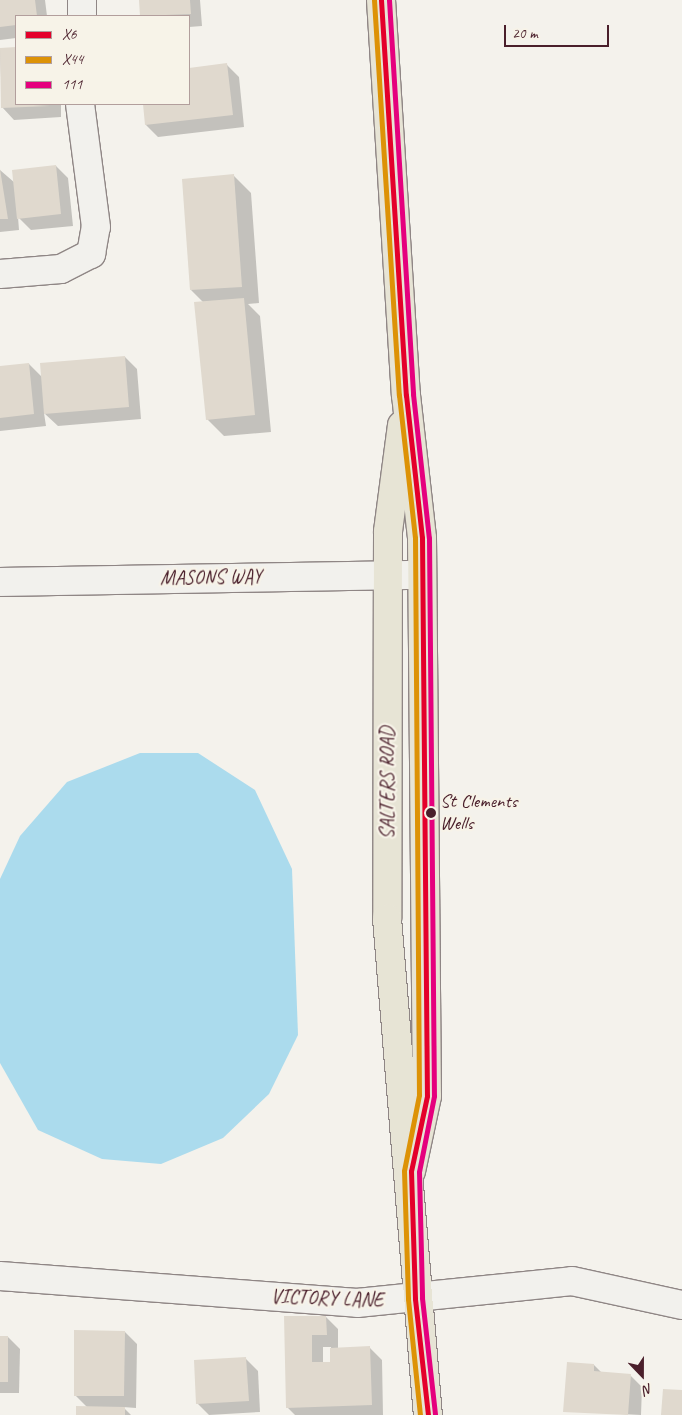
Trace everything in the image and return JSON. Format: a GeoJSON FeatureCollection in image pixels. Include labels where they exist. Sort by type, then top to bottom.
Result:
{"type":"FeatureCollection","features":[{"type":"Feature","properties":{"kind":"main road","name":"SALTERS ROAD"},"geometry":{"type":"LineString","coordinates":[[381,0],[406,395],[421,496],[427,1096],[412,1171]]}},
{"type":"Feature","properties":{"kind":"main road","name":"SALTERS ROAD"},"geometry":{"type":"LineString","coordinates":[[406,395],[388,532],[387,918],[399,1100],[412,1171],[415,1299],[428,1415]]}},
{"type":"Feature","properties":{"kind":"street"},"geometry":{"type":"LineString","coordinates":[[82,0],[82,15]]}},
{"type":"Feature","properties":{"kind":"street"},"geometry":{"type":"LineString","coordinates":[[0,274],[61,269],[91,254],[96,227],[80,105]]}},
{"type":"Feature","properties":{"kind":"street","name":"MASONS WAY"},"geometry":{"type":"LineString","coordinates":[[0,582],[387,574],[422,575]]}},
{"type":"Feature","properties":{"kind":"street","name":"VICTORY LANE"},"geometry":{"type":"LineString","coordinates":[[0,1276],[357,1303],[415,1299],[572,1281],[682,1305]]}},
{"type":"Feature","properties":{"kind":"water"},"geometry":{"type":"Polygon","coordinates":[[[140,753],[198,753],[255,790],[292,869],[298,1035],[269,1094],[223,1138],[161,1164],[102,1159],[38,1130],[0,1063],[0,879],[20,836],[67,782],[140,753]]]}},
{"type":"Feature","properties":{"kind":"building"},"geometry":{"type":"Polygon","coordinates":[[[0,0],[35,0],[37,15],[15,15],[15,25],[0,27],[0,0]]]}},
{"type":"Feature","properties":{"kind":"building"},"geometry":{"type":"Polygon","coordinates":[[[139,0],[190,0],[191,14],[140,15],[139,0]]]}},
{"type":"Feature","properties":{"kind":"building"},"geometry":{"type":"Polygon","coordinates":[[[15,47],[15,105],[50,106],[1,108],[0,48],[15,47]]]}},
{"type":"Feature","properties":{"kind":"building"},"geometry":{"type":"Polygon","coordinates":[[[227,63],[233,115],[145,125],[143,105],[190,105],[190,68],[227,63]]]}},
{"type":"Feature","properties":{"kind":"building"},"geometry":{"type":"Polygon","coordinates":[[[56,165],[61,214],[17,219],[12,170],[56,165]]]}},
{"type":"Feature","properties":{"kind":"building"},"geometry":{"type":"Polygon","coordinates":[[[0,169],[8,219],[0,219],[0,169]]]}},
{"type":"Feature","properties":{"kind":"building"},"geometry":{"type":"Polygon","coordinates":[[[234,174],[242,287],[190,290],[182,179],[234,174]]]}},
{"type":"Feature","properties":{"kind":"building"},"geometry":{"type":"Polygon","coordinates":[[[244,298],[255,415],[206,420],[194,302],[244,298]]]}},
{"type":"Feature","properties":{"kind":"building"},"geometry":{"type":"Polygon","coordinates":[[[125,356],[129,407],[44,414],[40,363],[125,356]]]}},
{"type":"Feature","properties":{"kind":"building"},"geometry":{"type":"Polygon","coordinates":[[[29,363],[34,414],[0,418],[0,366],[29,363]]]}},
{"type":"Feature","properties":{"kind":"building"},"geometry":{"type":"Polygon","coordinates":[[[284,1316],[326,1316],[327,1335],[312,1335],[312,1362],[330,1362],[330,1348],[370,1346],[372,1405],[286,1408],[284,1316]]]}},
{"type":"Feature","properties":{"kind":"building"},"geometry":{"type":"Polygon","coordinates":[[[74,1330],[125,1331],[124,1396],[74,1396],[74,1330]]]}},
{"type":"Feature","properties":{"kind":"building"},"geometry":{"type":"Polygon","coordinates":[[[0,1336],[8,1336],[8,1382],[0,1382],[0,1336]]]}},
{"type":"Feature","properties":{"kind":"building"},"geometry":{"type":"Polygon","coordinates":[[[246,1357],[249,1401],[196,1404],[194,1360],[246,1357]]]}},
{"type":"Feature","properties":{"kind":"building"},"geometry":{"type":"Polygon","coordinates":[[[567,1362],[594,1364],[594,1371],[631,1374],[628,1415],[563,1412],[567,1362]]]}},
{"type":"Feature","properties":{"kind":"building"},"geometry":{"type":"Polygon","coordinates":[[[663,1389],[682,1390],[682,1415],[661,1415],[663,1389]]]}},
{"type":"Feature","properties":{"kind":"building"},"geometry":{"type":"Polygon","coordinates":[[[76,1406],[125,1407],[125,1415],[76,1415],[76,1406]]]}},
{"type":"Feature","properties":{"kind":"transit line","name":"X44"},"geometry":{"type":"LineString","coordinates":[[374,0],[399,395],[415,538],[419,1095],[404,1171],[408,1299],[420,1415]]}},
{"type":"Feature","properties":{"kind":"transit line","name":"X6"},"geometry":{"type":"LineString","coordinates":[[381,0],[406,395],[422,538],[427,1096],[411,1171],[415,1299],[428,1415]]}},
{"type":"Feature","properties":{"kind":"transit line","name":"111"},"geometry":{"type":"LineString","coordinates":[[389,0],[413,394],[429,538],[434,1096],[419,1172],[422,1298],[435,1414]]}},
{"type":"Feature","properties":{"kind":"place","name":"St Clements Wells"},"geometry":{"type":"Point","coordinates":[431,813]}}]}
